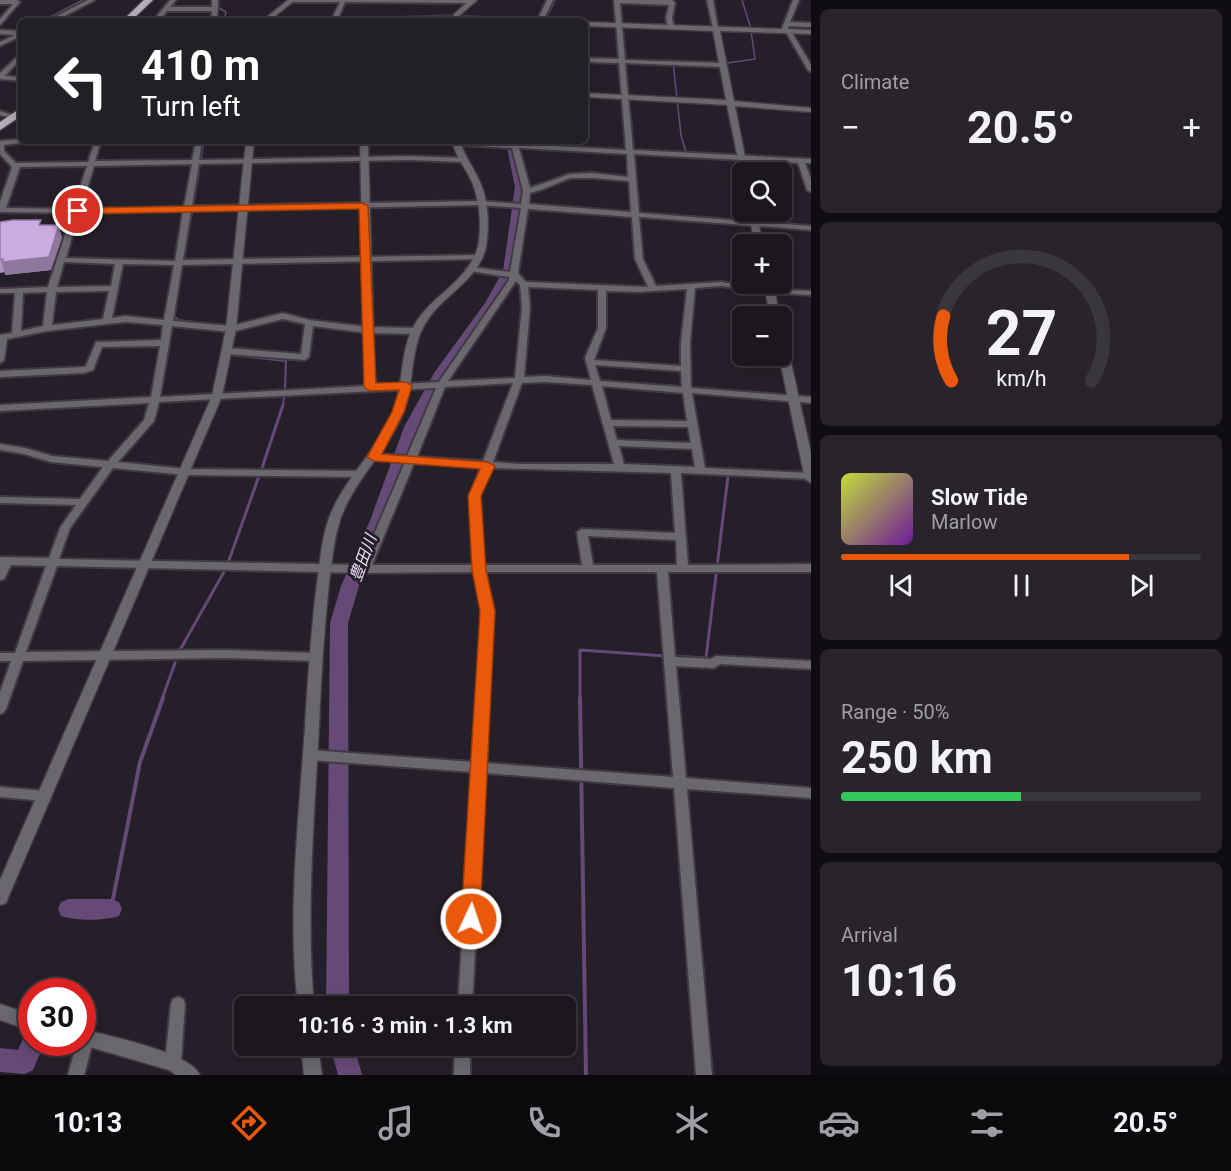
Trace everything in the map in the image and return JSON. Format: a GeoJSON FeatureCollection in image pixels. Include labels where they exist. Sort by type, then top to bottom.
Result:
{"type":"FeatureCollection","features":[{"type":"Feature","properties":{"kind":"main road"},"geometry":{"type":"LineString","coordinates":[[129,18],[149,0]]}},
{"type":"Feature","properties":{"kind":"street"},"geometry":{"type":"LineString","coordinates":[[56,18],[92,0]]}},
{"type":"Feature","properties":{"kind":"street"},"geometry":{"type":"LineString","coordinates":[[158,18],[173,0]]}},
{"type":"Feature","properties":{"kind":"street"},"geometry":{"type":"LineString","coordinates":[[214,0],[214,18]]}},
{"type":"Feature","properties":{"kind":"street"},"geometry":{"type":"LineString","coordinates":[[269,18],[293,0],[474,1]]}},
{"type":"Feature","properties":{"kind":"street"},"geometry":{"type":"LineString","coordinates":[[390,18],[396,0]]}},
{"type":"Feature","properties":{"kind":"street"},"geometry":{"type":"LineString","coordinates":[[541,18],[550,0]]}},
{"type":"Feature","properties":{"kind":"street"},"geometry":{"type":"LineString","coordinates":[[653,288],[639,259],[617,0],[670,1],[671,27]]}},
{"type":"Feature","properties":{"kind":"street"},"geometry":{"type":"LineString","coordinates":[[710,0],[732,103],[741,162]]}},
{"type":"Feature","properties":{"kind":"street"},"geometry":{"type":"LineString","coordinates":[[786,28],[796,0]]}},
{"type":"Feature","properties":{"kind":"street"},"geometry":{"type":"LineString","coordinates":[[0,2],[18,1]]}},
{"type":"Feature","properties":{"kind":"street"},"geometry":{"type":"LineString","coordinates":[[1,21],[18,1]]}},
{"type":"Feature","properties":{"kind":"street"},"geometry":{"type":"LineString","coordinates":[[336,18],[344,1]]}},
{"type":"Feature","properties":{"kind":"street"},"geometry":{"type":"LineString","coordinates":[[455,18],[456,15],[474,1]]}},
{"type":"Feature","properties":{"kind":"street"},"geometry":{"type":"LineString","coordinates":[[165,9],[213,9]]}},
{"type":"Feature","properties":{"kind":"street"},"geometry":{"type":"LineString","coordinates":[[588,24],[716,28],[786,28],[811,25]]}},
{"type":"Feature","properties":{"kind":"street"},"geometry":{"type":"LineString","coordinates":[[786,28],[811,32]]}},
{"type":"Feature","properties":{"kind":"street"},"geometry":{"type":"LineString","coordinates":[[786,28],[810,67]]}},
{"type":"Feature","properties":{"kind":"street"},"geometry":{"type":"LineString","coordinates":[[0,32],[18,34]]}},
{"type":"Feature","properties":{"kind":"street"},"geometry":{"type":"LineString","coordinates":[[0,44],[18,35]]}},
{"type":"Feature","properties":{"kind":"street"},"geometry":{"type":"LineString","coordinates":[[0,77],[18,58]]}},
{"type":"Feature","properties":{"kind":"street"},"geometry":{"type":"LineString","coordinates":[[588,60],[723,65]]}},
{"type":"Feature","properties":{"kind":"street"},"geometry":{"type":"LineString","coordinates":[[0,77],[18,79]]}},
{"type":"Feature","properties":{"kind":"street"},"geometry":{"type":"LineString","coordinates":[[588,95],[811,110]]}},
{"type":"Feature","properties":{"kind":"street"},"geometry":{"type":"LineString","coordinates":[[0,113],[13,120]]}},
{"type":"Feature","properties":{"kind":"street"},"geometry":{"type":"LineString","coordinates":[[18,141],[1,142],[1,151],[16,167],[0,210],[78,211],[481,203],[811,228]]}},
{"type":"Feature","properties":{"kind":"street"},"geometry":{"type":"LineString","coordinates":[[47,328],[52,289],[97,144]]}},
{"type":"Feature","properties":{"kind":"street"},"geometry":{"type":"LineString","coordinates":[[0,709],[20,658],[35,606],[65,528],[111,466],[149,421],[192,209],[199,161],[199,144]]}},
{"type":"Feature","properties":{"kind":"street"},"geometry":{"type":"LineString","coordinates":[[0,898],[217,396],[231,329],[250,144]]}},
{"type":"Feature","properties":{"kind":"street"},"geometry":{"type":"LineString","coordinates":[[364,144],[363,206],[370,387]]}},
{"type":"Feature","properties":{"kind":"street"},"geometry":{"type":"LineString","coordinates":[[306,996],[301,891],[316,657],[329,539],[339,505],[359,474],[374,457],[398,412],[406,386],[416,331],[429,309],[470,269],[479,257],[482,239],[478,186],[463,160],[458,144]]}},
{"type":"Feature","properties":{"kind":"street"},"geometry":{"type":"LineString","coordinates":[[476,144],[811,161]]}},
{"type":"Feature","properties":{"kind":"street"},"geometry":{"type":"LineString","coordinates":[[364,569],[441,384],[509,274],[527,191],[515,145]]}},
{"type":"Feature","properties":{"kind":"street"},"geometry":{"type":"LineString","coordinates":[[14,165],[248,160],[463,160]]}},
{"type":"Feature","properties":{"kind":"street"},"geometry":{"type":"LineString","coordinates":[[801,160],[811,190]]}},
{"type":"Feature","properties":{"kind":"street"},"geometry":{"type":"LineString","coordinates":[[527,191],[538,191],[549,182],[570,176],[632,179]]}},
{"type":"Feature","properties":{"kind":"street"},"geometry":{"type":"LineString","coordinates":[[754,224],[756,234]]}},
{"type":"Feature","properties":{"kind":"street"},"geometry":{"type":"LineString","coordinates":[[61,260],[182,263],[479,257]]}},
{"type":"Feature","properties":{"kind":"street"},"geometry":{"type":"LineString","coordinates":[[107,321],[120,261]]}},
{"type":"Feature","properties":{"kind":"street"},"geometry":{"type":"LineString","coordinates":[[470,269],[509,274],[524,284],[602,288],[732,285]]}},
{"type":"Feature","properties":{"kind":"street"},"geometry":{"type":"LineString","coordinates":[[466,996],[488,611],[479,570],[475,496],[519,380],[526,307],[524,284]]}},
{"type":"Feature","properties":{"kind":"street"},"geometry":{"type":"LineString","coordinates":[[691,286],[690,324],[685,348],[686,390],[700,472]]}},
{"type":"Feature","properties":{"kind":"street"},"geometry":{"type":"LineString","coordinates":[[0,291],[113,288]]}},
{"type":"Feature","properties":{"kind":"street"},"geometry":{"type":"LineString","coordinates":[[602,288],[602,328],[589,358],[620,467]]}},
{"type":"Feature","properties":{"kind":"street"},"geometry":{"type":"LineString","coordinates":[[16,335],[19,290]]}},
{"type":"Feature","properties":{"kind":"street"},"geometry":{"type":"LineString","coordinates":[[792,290],[811,293]]}},
{"type":"Feature","properties":{"kind":"street"},"geometry":{"type":"LineString","coordinates":[[0,360],[2,338],[47,328],[125,319],[231,329],[274,317],[368,330],[416,331]]}},
{"type":"Feature","properties":{"kind":"street"},"geometry":{"type":"LineString","coordinates":[[227,351],[305,357],[309,323]]}},
{"type":"Feature","properties":{"kind":"street"},"geometry":{"type":"LineString","coordinates":[[0,374],[90,368],[99,344],[163,343]]}},
{"type":"Feature","properties":{"kind":"street"},"geometry":{"type":"LineString","coordinates":[[590,362],[686,369]]}},
{"type":"Feature","properties":{"kind":"street"},"geometry":{"type":"LineString","coordinates":[[374,457],[550,469],[620,467],[676,472],[811,477],[787,366]]}},
{"type":"Feature","properties":{"kind":"street"},"geometry":{"type":"LineString","coordinates":[[0,408],[519,380],[597,382],[811,400]]}},
{"type":"Feature","properties":{"kind":"street"},"geometry":{"type":"LineString","coordinates":[[608,423],[692,424]]}},
{"type":"Feature","properties":{"kind":"street"},"geometry":{"type":"LineString","coordinates":[[613,443],[696,446]]}},
{"type":"Feature","properties":{"kind":"street"},"geometry":{"type":"LineString","coordinates":[[0,447],[25,451],[51,459],[186,472],[359,474]]}},
{"type":"Feature","properties":{"kind":"street"},"geometry":{"type":"LineString","coordinates":[[676,472],[683,568]]}},
{"type":"Feature","properties":{"kind":"street"},"geometry":{"type":"LineString","coordinates":[[0,500],[83,502]]}},
{"type":"Feature","properties":{"kind":"street"},"geometry":{"type":"LineString","coordinates":[[588,569],[582,532],[680,537]]}},
{"type":"Feature","properties":{"kind":"street"},"geometry":{"type":"LineString","coordinates":[[0,576],[4,561],[52,564],[348,569],[811,568]]}},
{"type":"Feature","properties":{"kind":"street"},"geometry":{"type":"LineString","coordinates":[[662,568],[704,1075]]}},
{"type":"Feature","properties":{"kind":"street"},"geometry":{"type":"LineString","coordinates":[[0,657],[107,655],[316,657]]}},
{"type":"Feature","properties":{"kind":"street"},"geometry":{"type":"LineString","coordinates":[[669,657],[714,664],[716,660],[811,665]]}},
{"type":"Feature","properties":{"kind":"street"},"geometry":{"type":"LineString","coordinates":[[310,755],[811,793]]}},
{"type":"Feature","properties":{"kind":"street"},"geometry":{"type":"LineString","coordinates":[[0,792],[45,796]]}},
{"type":"Feature","properties":{"kind":"street"},"geometry":{"type":"LineString","coordinates":[[173,1063],[178,1004]]}},
{"type":"Feature","properties":{"kind":"street"},"geometry":{"type":"LineString","coordinates":[[0,1012],[18,1018]]}},
{"type":"Feature","properties":{"kind":"street"},"geometry":{"type":"LineString","coordinates":[[96,1040],[173,1063],[191,1075]]}},
{"type":"Feature","properties":{"kind":"street"},"geometry":{"type":"LineString","coordinates":[[76,1075],[80,1056]]}},
{"type":"Feature","properties":{"kind":"street"},"geometry":{"type":"LineString","coordinates":[[311,1056],[313,1075]]}},
{"type":"Feature","properties":{"kind":"street"},"geometry":{"type":"LineString","coordinates":[[462,1075],[463,1056]]}},
{"type":"Feature","properties":{"kind":"building"},"geometry":{"type":"Polygon","coordinates":[[[41,220],[39,225],[59,225],[49,257],[2,262],[3,259],[0,260],[0,222],[41,220]]]}},
{"type":"Feature","properties":{"kind":"waterway"},"geometry":{"type":"LineString","coordinates":[[52,18],[88,0]]}},
{"type":"Feature","properties":{"kind":"waterway"},"geometry":{"type":"LineString","coordinates":[[546,18],[555,0]]}},
{"type":"Feature","properties":{"kind":"waterway"},"geometry":{"type":"LineString","coordinates":[[742,0],[751,29]]}},
{"type":"Feature","properties":{"kind":"waterway"},"geometry":{"type":"LineString","coordinates":[[216,6],[226,12],[225,18]]}},
{"type":"Feature","properties":{"kind":"waterway"},"geometry":{"type":"LineString","coordinates":[[727,63],[755,59],[751,31]]}},
{"type":"Feature","properties":{"kind":"waterway"},"geometry":{"type":"LineString","coordinates":[[673,62],[681,135],[686,153],[683,153]]}},
{"type":"Feature","properties":{"kind":"waterway"},"geometry":{"type":"LineString","coordinates":[[198,178],[204,144]]}},
{"type":"Feature","properties":{"kind":"waterway","name":"豊田川"},"geometry":{"type":"LineString","coordinates":[[337,996],[339,623],[350,586],[379,518],[411,427],[441,373],[491,304],[509,271],[521,187],[510,145]]}},
{"type":"Feature","properties":{"kind":"waterway"},"geometry":{"type":"LineString","coordinates":[[198,177],[174,316],[178,320],[215,325]]}},
{"type":"Feature","properties":{"kind":"waterway"},"geometry":{"type":"LineString","coordinates":[[233,355],[286,361],[285,389]]}},
{"type":"Feature","properties":{"kind":"waterway"},"geometry":{"type":"LineString","coordinates":[[283,406],[284,397]]}},
{"type":"Feature","properties":{"kind":"waterway"},"geometry":{"type":"LineString","coordinates":[[261,471],[283,405]]}},
{"type":"Feature","properties":{"kind":"waterway"},"geometry":{"type":"LineString","coordinates":[[228,563],[259,476]]}},
{"type":"Feature","properties":{"kind":"waterway"},"geometry":{"type":"LineString","coordinates":[[672,656],[706,658],[728,476]]}},
{"type":"Feature","properties":{"kind":"waterway"},"geometry":{"type":"LineString","coordinates":[[180,650],[225,570]]}},
{"type":"Feature","properties":{"kind":"waterway"},"geometry":{"type":"LineString","coordinates":[[580,698],[580,650],[666,656]]}},
{"type":"Feature","properties":{"kind":"waterway"},"geometry":{"type":"LineString","coordinates":[[162,699],[175,663]]}},
{"type":"Feature","properties":{"kind":"waterway"},"geometry":{"type":"LineString","coordinates":[[111,909],[140,762],[163,698]]}},
{"type":"Feature","properties":{"kind":"waterway"},"geometry":{"type":"LineString","coordinates":[[580,698],[586,1075]]}},
{"type":"Feature","properties":{"kind":"waterway"},"geometry":{"type":"LineString","coordinates":[[69,909],[111,909]]}},
{"type":"Feature","properties":{"kind":"waterway"},"geometry":{"type":"LineString","coordinates":[[0,1060],[25,1062],[27,1056]]}},
{"type":"Feature","properties":{"kind":"waterway","name":"豊田川"},"geometry":{"type":"LineString","coordinates":[[345,1056],[350,1075]]}},
{"type":"Feature","properties":{"kind":"route"},"geometry":{"type":"LineString","coordinates":[[78,211],[363,206],[370,387],[406,386],[398,412],[374,457],[488,466],[475,496],[479,570],[488,611],[471,919]]}}]}
